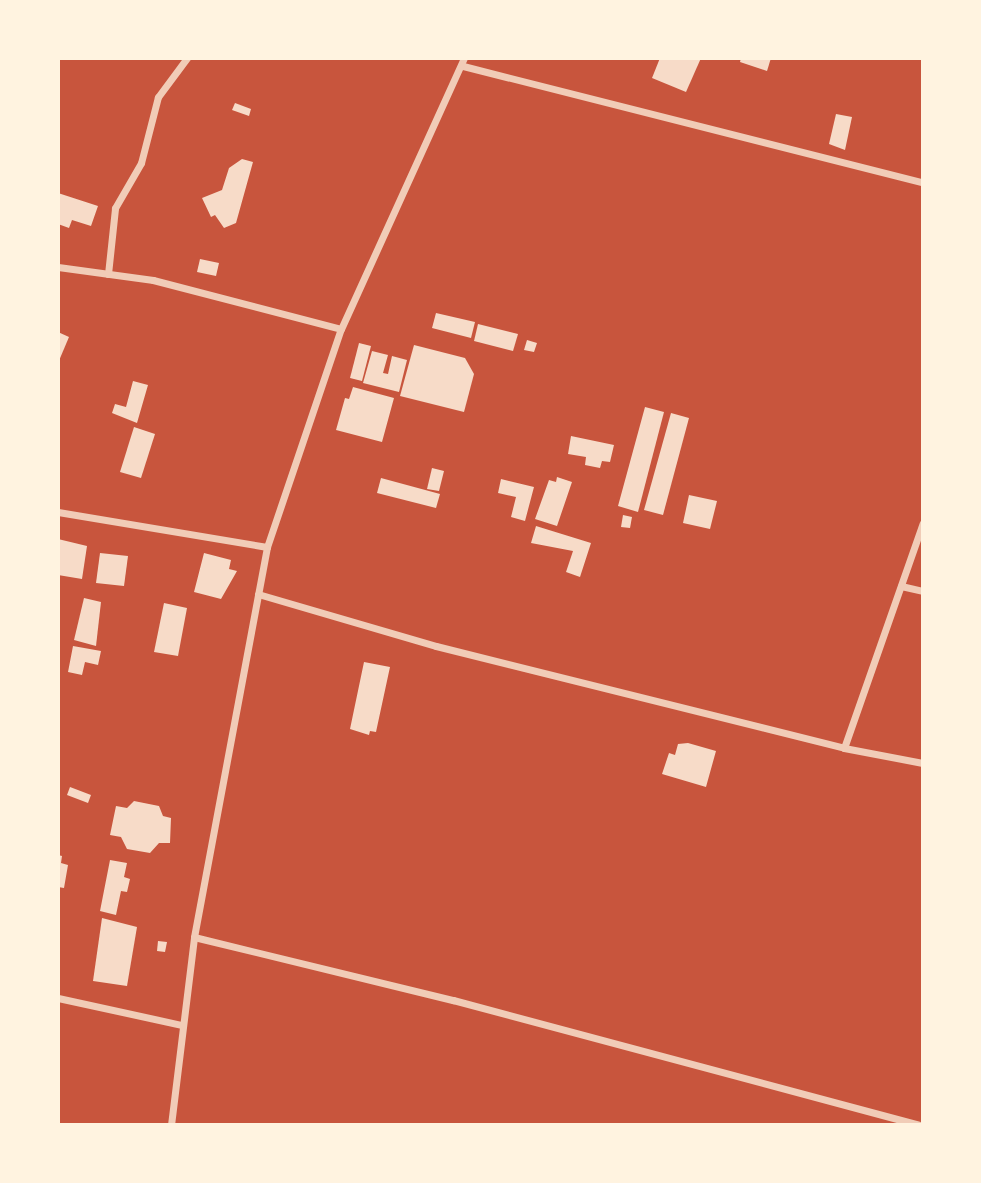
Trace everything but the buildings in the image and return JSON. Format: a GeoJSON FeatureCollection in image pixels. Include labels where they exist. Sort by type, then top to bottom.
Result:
{"type":"FeatureCollection","features":[{"type":"Feature","properties":{"kind":"street"},"geometry":{"type":"LineString","coordinates":[[108,274],[115,208],[141,163],[158,97],[187,58]]}},
{"type":"Feature","properties":{"kind":"street"},"geometry":{"type":"LineString","coordinates":[[171,1125],[194,937],[267,547],[341,329],[464,62],[923,182]]}},
{"type":"Feature","properties":{"kind":"street"},"geometry":{"type":"LineString","coordinates":[[58,267],[153,279],[341,329]]}},
{"type":"Feature","properties":{"kind":"street"},"geometry":{"type":"LineString","coordinates":[[58,512],[267,547]]}},
{"type":"Feature","properties":{"kind":"street"},"geometry":{"type":"LineString","coordinates":[[844,748],[923,523]]}},
{"type":"Feature","properties":{"kind":"street"},"geometry":{"type":"LineString","coordinates":[[901,586],[923,592]]}},
{"type":"Feature","properties":{"kind":"street"},"geometry":{"type":"LineString","coordinates":[[258,594],[436,646],[844,748],[923,763]]}},
{"type":"Feature","properties":{"kind":"street"},"geometry":{"type":"LineString","coordinates":[[194,937],[561,1028],[919,1125]]}},
{"type":"Feature","properties":{"kind":"street"},"geometry":{"type":"LineString","coordinates":[[58,998],[183,1025]]}}]}
